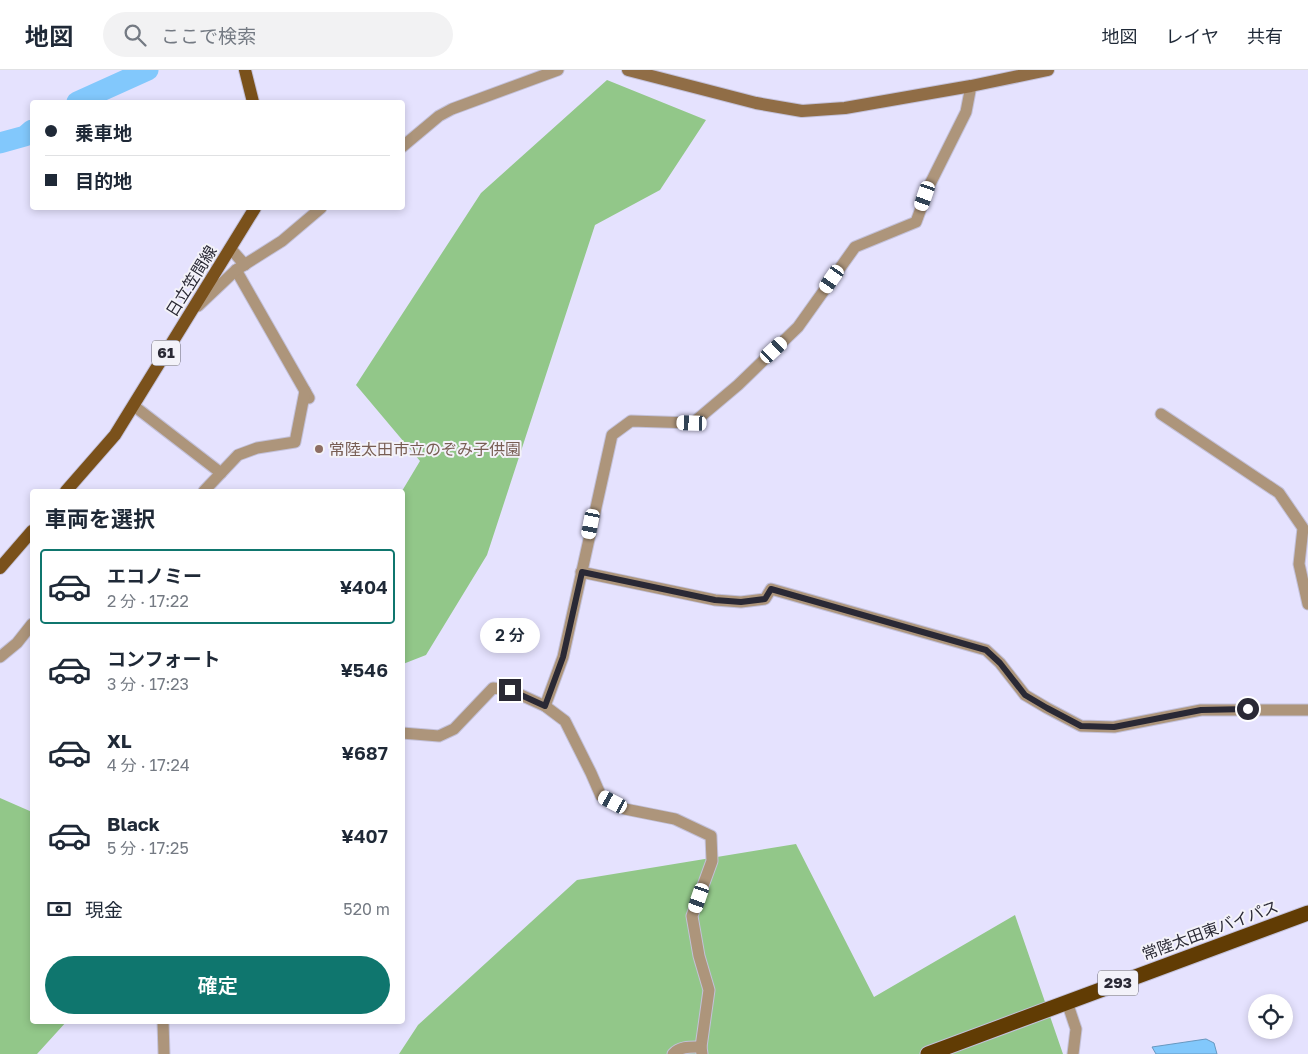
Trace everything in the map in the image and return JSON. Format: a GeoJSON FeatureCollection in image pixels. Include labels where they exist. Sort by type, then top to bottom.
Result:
{"type":"FeatureCollection","features":[{"type":"Feature","properties":{"kind":"highway","name":"常陸太田東バイパス"},"geometry":{"type":"LineString","coordinates":[[928,1054],[1308,913]]}},
{"type":"Feature","properties":{"kind":"main road"},"geometry":{"type":"LineString","coordinates":[[245,70],[252,100]]}},
{"type":"Feature","properties":{"kind":"main road","name":"日立笠間線"},"geometry":{"type":"LineString","coordinates":[[68,489],[115,435],[254,210]]}},
{"type":"Feature","properties":{"kind":"main road"},"geometry":{"type":"LineString","coordinates":[[0,568],[30,533]]}},
{"type":"Feature","properties":{"kind":"street"},"geometry":{"type":"LineString","coordinates":[[405,144],[439,116],[452,109],[558,70]]}},
{"type":"Feature","properties":{"kind":"street"},"geometry":{"type":"LineString","coordinates":[[628,70],[756,103],[802,111],[845,108],[971,86],[1048,70]]}},
{"type":"Feature","properties":{"kind":"street"},"geometry":{"type":"LineString","coordinates":[[545,706],[563,657],[612,435],[631,421],[692,423],[738,385],[798,327],[855,247],[916,222],[930,184],[966,112],[971,86]]}},
{"type":"Feature","properties":{"kind":"street"},"geometry":{"type":"LineString","coordinates":[[190,313],[241,268],[282,241],[319,210]]}},
{"type":"Feature","properties":{"kind":"street"},"geometry":{"type":"LineString","coordinates":[[206,489],[238,455],[257,448],[295,442],[307,394],[230,248]]}},
{"type":"Feature","properties":{"kind":"street"},"geometry":{"type":"LineString","coordinates":[[134,406],[221,473]]}},
{"type":"Feature","properties":{"kind":"street"},"geometry":{"type":"LineString","coordinates":[[1161,414],[1279,493],[1303,528],[1299,564],[1308,604]]}},
{"type":"Feature","properties":{"kind":"street"},"geometry":{"type":"LineString","coordinates":[[582,572],[715,600],[741,602],[765,599],[771,589],[986,650],[1000,663],[1025,695],[1081,726],[1114,727],[1201,710],[1308,710]]}},
{"type":"Feature","properties":{"kind":"street"},"geometry":{"type":"LineString","coordinates":[[0,656],[17,643],[30,627]]}},
{"type":"Feature","properties":{"kind":"street"},"geometry":{"type":"LineString","coordinates":[[405,733],[438,736],[454,729],[492,688],[510,690],[545,706],[565,721],[591,773],[600,796],[625,809],[675,819],[712,836],[712,861],[692,916],[698,956],[709,990],[702,1051],[686,1047],[673,1054]]}},
{"type":"Feature","properties":{"kind":"street"},"geometry":{"type":"LineString","coordinates":[[1067,1002],[1076,1029],[1073,1054]]}},
{"type":"Feature","properties":{"kind":"street"},"geometry":{"type":"LineString","coordinates":[[164,1024],[164,1054]]}},
{"type":"Feature","properties":{"kind":"green space"},"geometry":{"type":"Polygon","coordinates":[[[607,80],[706,120],[660,190],[595,225],[487,555],[426,655],[405,663],[405,489],[403,489],[420,461],[356,385],[481,193],[607,80]]]}},
{"type":"Feature","properties":{"kind":"green space"},"geometry":{"type":"Polygon","coordinates":[[[0,798],[30,811],[30,1024],[64,1024],[37,1054],[0,1054],[0,798]]]}},
{"type":"Feature","properties":{"kind":"green space"},"geometry":{"type":"Polygon","coordinates":[[[796,844],[874,997],[1015,915],[1063,1054],[399,1054],[418,1025],[577,880],[796,844]]]}},
{"type":"Feature","properties":{"kind":"water"},"geometry":{"type":"Polygon","coordinates":[[[1206,1039],[1214,1043],[1217,1054],[1156,1054],[1152,1047],[1206,1039]]]}},
{"type":"Feature","properties":{"kind":"waterway"},"geometry":{"type":"LineString","coordinates":[[81,100],[148,70]]}},
{"type":"Feature","properties":{"kind":"waterway"},"geometry":{"type":"LineString","coordinates":[[0,143],[25,136],[30,132]]}},
{"type":"Feature","properties":{"kind":"place","name":"常陸太田市立のぞみ子供園"},"geometry":{"type":"Point","coordinates":[319,449]}},
{"type":"Feature","properties":{"kind":"route"},"geometry":{"type":"LineString","coordinates":[[510,690],[545,706],[563,657],[582,572],[715,600],[741,602],[765,599],[771,589],[986,650],[1000,663],[1025,695],[1081,726],[1114,727],[1201,710],[1248,709]]}}]}
